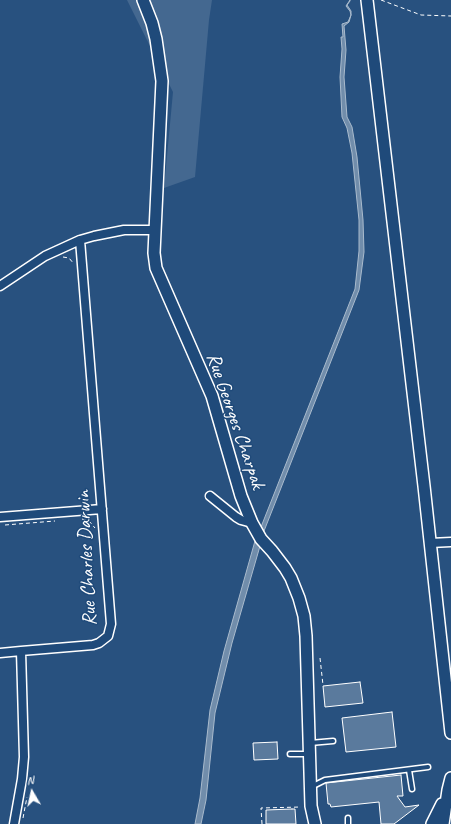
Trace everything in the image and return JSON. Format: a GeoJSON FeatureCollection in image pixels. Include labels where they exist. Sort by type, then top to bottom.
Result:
{"type":"FeatureCollection","features":[{"type":"Feature","properties":{"kind":"street","name":"Rue Georges Charpak"},"geometry":{"type":"LineString","coordinates":[[143,0],[152,23],[156,39],[162,81],[154,253],[156,268],[212,396],[242,496],[252,523],[256,531],[272,550],[291,578],[302,610],[306,636],[310,748],[311,787],[308,806],[308,824]]}},
{"type":"Feature","properties":{"kind":"street"},"geometry":{"type":"LineString","coordinates":[[367,0],[451,733]]}},
{"type":"Feature","properties":{"kind":"street"},"geometry":{"type":"LineString","coordinates":[[0,286],[45,256],[80,240],[124,230],[155,230]]}},
{"type":"Feature","properties":{"kind":"street","name":"Rue Charles Darwin"},"geometry":{"type":"LineString","coordinates":[[0,653],[99,644],[108,636],[111,624],[80,240]]}},
{"type":"Feature","properties":{"kind":"street"},"geometry":{"type":"LineString","coordinates":[[210,496],[236,517],[252,523]]}},
{"type":"Feature","properties":{"kind":"street"},"geometry":{"type":"LineString","coordinates":[[0,517],[102,509]]}},
{"type":"Feature","properties":{"kind":"street"},"geometry":{"type":"LineString","coordinates":[[430,543],[451,542]]}},
{"type":"Feature","properties":{"kind":"street"},"geometry":{"type":"LineString","coordinates":[[14,824],[22,780],[24,757],[21,652]]}},
{"type":"Feature","properties":{"kind":"street"},"geometry":{"type":"LineString","coordinates":[[443,824],[451,778]]}},
{"type":"Feature","properties":{"kind":"street"},"geometry":{"type":"LineString","coordinates":[[432,824],[448,790]]}},
{"type":"Feature","properties":{"kind":"street","name":"Rue Georges Charpak"},"geometry":{"type":"LineString","coordinates":[[308,806],[315,824]]}},
{"type":"Feature","properties":{"kind":"lane"},"geometry":{"type":"LineString","coordinates":[[290,754],[332,741]]}},
{"type":"Feature","properties":{"kind":"lane"},"geometry":{"type":"LineString","coordinates":[[311,787],[325,780],[428,767]]}},
{"type":"Feature","properties":{"kind":"lane"},"geometry":{"type":"LineString","coordinates":[[409,770],[412,789]]}},
{"type":"Feature","properties":{"kind":"lane"},"geometry":{"type":"LineString","coordinates":[[348,818],[348,824]]}},
{"type":"Feature","properties":{"kind":"path"},"geometry":{"type":"LineString","coordinates":[[381,0],[421,15],[451,16]]}},
{"type":"Feature","properties":{"kind":"path"},"geometry":{"type":"LineString","coordinates":[[60,257],[69,258],[74,265]]}},
{"type":"Feature","properties":{"kind":"path"},"geometry":{"type":"LineString","coordinates":[[79,519],[89,521],[97,530],[96,523]]}},
{"type":"Feature","properties":{"kind":"path"},"geometry":{"type":"LineString","coordinates":[[0,524],[55,521]]}},
{"type":"Feature","properties":{"kind":"path"},"geometry":{"type":"LineString","coordinates":[[320,658],[323,685]]}},
{"type":"Feature","properties":{"kind":"path"},"geometry":{"type":"LineString","coordinates":[[262,824],[261,808],[308,806]]}},
{"type":"Feature","properties":{"kind":"shaded area"},"geometry":{"type":"Polygon","coordinates":[[[127,0],[212,0],[195,177],[164,188],[173,92],[127,0]]]}},
{"type":"Feature","properties":{"kind":"shaded area"},"geometry":{"type":"Polygon","coordinates":[[[350,0],[347,5],[351,11],[351,15],[346,6],[350,0]]]}},
{"type":"Feature","properties":{"kind":"shaded area"},"geometry":{"type":"Polygon","coordinates":[[[351,15],[349,22],[344,26],[346,50],[344,77],[347,117],[352,127],[357,157],[363,220],[364,252],[359,290],[264,531],[261,527],[355,289],[359,251],[359,220],[352,153],[347,128],[342,117],[340,77],[342,49],[341,37],[343,37],[342,24],[348,22],[351,15]]]}},
{"type":"Feature","properties":{"kind":"shaded area"},"geometry":{"type":"Polygon","coordinates":[[[255,541],[260,546],[232,643],[215,713],[206,800],[201,824],[195,824],[200,798],[210,710],[224,651],[255,541]]]}},
{"type":"Feature","properties":{"kind":"building"},"geometry":{"type":"Polygon","coordinates":[[[360,682],[363,703],[325,707],[323,686],[360,682]]]}},
{"type":"Feature","properties":{"kind":"building"},"geometry":{"type":"Polygon","coordinates":[[[392,712],[396,747],[346,752],[342,718],[392,712]]]}},
{"type":"Feature","properties":{"kind":"building"},"geometry":{"type":"Polygon","coordinates":[[[277,742],[278,759],[254,760],[253,743],[277,742]]]}},
{"type":"Feature","properties":{"kind":"building"},"geometry":{"type":"Polygon","coordinates":[[[401,775],[403,796],[397,796],[405,807],[419,805],[394,824],[381,824],[379,802],[331,807],[330,804],[328,804],[326,783],[401,775]]]}},
{"type":"Feature","properties":{"kind":"building"},"geometry":{"type":"Polygon","coordinates":[[[295,809],[296,824],[266,824],[266,810],[295,809]]]}}]}
